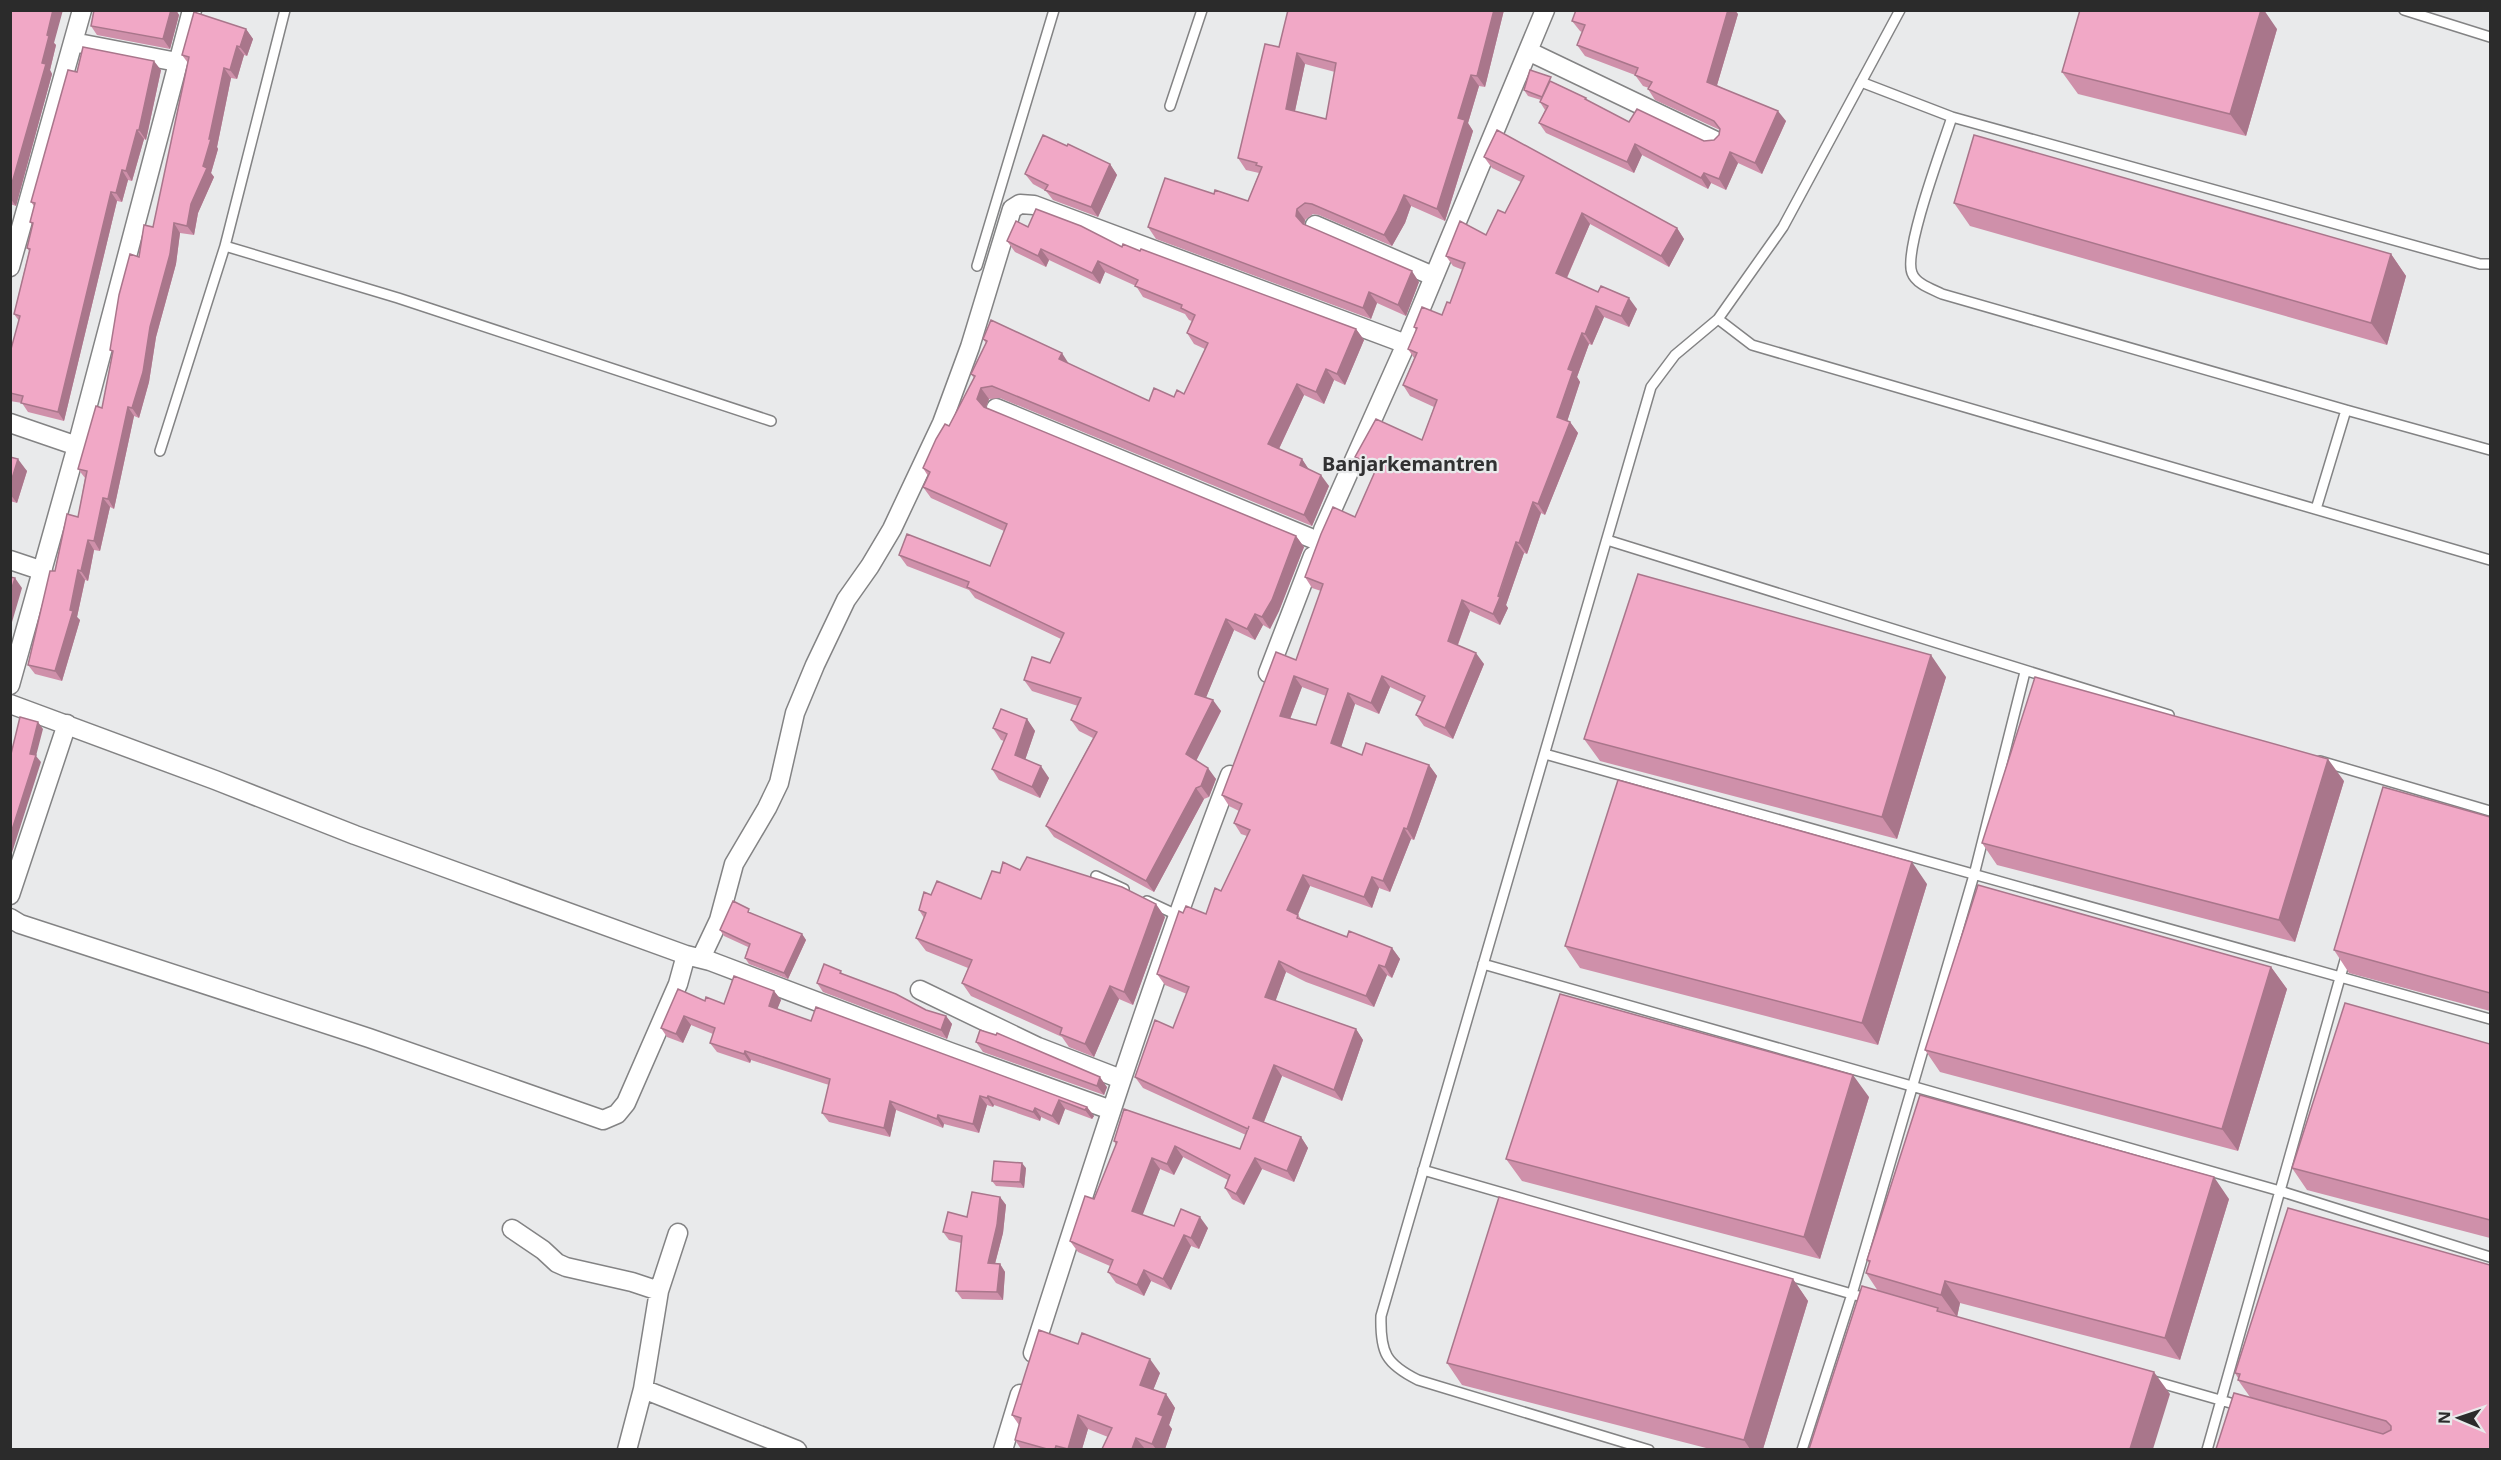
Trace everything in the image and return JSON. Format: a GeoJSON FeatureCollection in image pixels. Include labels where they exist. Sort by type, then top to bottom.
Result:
{"type":"FeatureCollection","features":[{"type":"Feature","properties":{"kind":"street"},"geometry":{"type":"LineString","coordinates":[[10,267],[82,10]]}},
{"type":"Feature","properties":{"kind":"street"},"geometry":{"type":"LineString","coordinates":[[10,685],[77,446],[192,10]]}},
{"type":"Feature","properties":{"kind":"street"},"geometry":{"type":"LineString","coordinates":[[1264,685],[1318,541],[1406,344],[1545,10]]}},
{"type":"Feature","properties":{"kind":"street"},"geometry":{"type":"LineString","coordinates":[[73,42],[177,62]]}},
{"type":"Feature","properties":{"kind":"street"},"geometry":{"type":"LineString","coordinates":[[1528,51],[1716,141]]}},
{"type":"Feature","properties":{"kind":"street"},"geometry":{"type":"LineString","coordinates":[[10,918],[20,924],[369,1038],[603,1120],[617,1114],[626,1102],[678,984],[693,956],[719,920],[734,864],[779,783],[795,713],[815,665],[846,600],[892,529],[942,423],[970,347],[1012,209],[1020,204],[1034,205],[1406,344]]}},
{"type":"Feature","properties":{"kind":"street"},"geometry":{"type":"LineString","coordinates":[[1315,225],[1433,276]]}},
{"type":"Feature","properties":{"kind":"street"},"geometry":{"type":"LineString","coordinates":[[996,408],[1318,541]]}},
{"type":"Feature","properties":{"kind":"street"},"geometry":{"type":"LineString","coordinates":[[10,423],[77,446]]}},
{"type":"Feature","properties":{"kind":"street"},"geometry":{"type":"LineString","coordinates":[[10,560],[43,571]]}},
{"type":"Feature","properties":{"kind":"street"},"geometry":{"type":"LineString","coordinates":[[10,704],[355,835],[693,956],[1111,1110]]}},
{"type":"Feature","properties":{"kind":"street"},"geometry":{"type":"LineString","coordinates":[[10,895],[67,724]]}},
{"type":"Feature","properties":{"kind":"street"},"geometry":{"type":"LineString","coordinates":[[1003,1449],[1121,1079],[1234,762]]}},
{"type":"Feature","properties":{"kind":"street"},"geometry":{"type":"LineString","coordinates":[[920,990],[1038,1047],[1121,1079]]}},
{"type":"Feature","properties":{"kind":"street"},"geometry":{"type":"LineString","coordinates":[[512,1229],[543,1250],[557,1263],[566,1267],[632,1281],[659,1291]]}},
{"type":"Feature","properties":{"kind":"street"},"geometry":{"type":"LineString","coordinates":[[627,1449],[643,1389],[659,1291],[678,1233]]}},
{"type":"Feature","properties":{"kind":"street"},"geometry":{"type":"LineString","coordinates":[[643,1389],[797,1449]]}},
{"type":"Feature","properties":{"kind":"lane"},"geometry":{"type":"LineString","coordinates":[[160,451],[225,246],[285,10]]}},
{"type":"Feature","properties":{"kind":"lane"},"geometry":{"type":"LineString","coordinates":[[977,266],[1054,10]]}},
{"type":"Feature","properties":{"kind":"lane"},"geometry":{"type":"LineString","coordinates":[[1170,106],[1202,10]]}},
{"type":"Feature","properties":{"kind":"lane"},"geometry":{"type":"LineString","coordinates":[[1649,1449],[1418,1380],[1397,1369],[1385,1352],[1380,1331],[1381,1316],[1651,387],[1675,355],[1718,319],[1783,227],[1900,10]]}},
{"type":"Feature","properties":{"kind":"lane"},"geometry":{"type":"LineString","coordinates":[[2404,10],[2490,37]]}},
{"type":"Feature","properties":{"kind":"lane"},"geometry":{"type":"LineString","coordinates":[[1861,82],[1952,117],[2480,264],[2490,264]]}},
{"type":"Feature","properties":{"kind":"lane"},"geometry":{"type":"LineString","coordinates":[[1952,117],[1911,248],[1912,273],[1918,281],[1942,294],[2490,450]]}},
{"type":"Feature","properties":{"kind":"lane"},"geometry":{"type":"LineString","coordinates":[[225,246],[398,298],[771,421]]}},
{"type":"Feature","properties":{"kind":"lane"},"geometry":{"type":"LineString","coordinates":[[1718,319],[1752,345],[2490,560]]}},
{"type":"Feature","properties":{"kind":"lane"},"geometry":{"type":"LineString","coordinates":[[2316,509],[2346,410]]}},
{"type":"Feature","properties":{"kind":"lane"},"geometry":{"type":"LineString","coordinates":[[1607,540],[2182,719]]}},
{"type":"Feature","properties":{"kind":"lane"},"geometry":{"type":"LineString","coordinates":[[1802,1449],[1852,1294],[1913,1087],[1974,874],[2025,672]]}},
{"type":"Feature","properties":{"kind":"lane"},"geometry":{"type":"LineString","coordinates":[[1545,754],[2490,1019]]}},
{"type":"Feature","properties":{"kind":"lane"},"geometry":{"type":"LineString","coordinates":[[2306,756],[2490,811]]}},
{"type":"Feature","properties":{"kind":"lane"},"geometry":{"type":"LineString","coordinates":[[2392,795],[2396,783]]}},
{"type":"Feature","properties":{"kind":"lane"},"geometry":{"type":"LineString","coordinates":[[1096,876],[1178,915]]}},
{"type":"Feature","properties":{"kind":"lane"},"geometry":{"type":"LineString","coordinates":[[2207,1449],[2350,943]]}},
{"type":"Feature","properties":{"kind":"lane"},"geometry":{"type":"LineString","coordinates":[[1483,964],[2280,1191],[2490,1257]]}},
{"type":"Feature","properties":{"kind":"lane"},"geometry":{"type":"LineString","coordinates":[[1423,1170],[1875,1301]]}},
{"type":"Feature","properties":{"kind":"lane"},"geometry":{"type":"LineString","coordinates":[[2140,1377],[2254,1410]]}},
{"type":"Feature","properties":{"kind":"building"},"geometry":{"type":"Polygon","coordinates":[[[10,10],[53,10],[42,63],[46,64],[10,190],[10,10]]]}},
{"type":"Feature","properties":{"kind":"building"},"geometry":{"type":"Polygon","coordinates":[[[94,10],[171,10],[163,39],[91,26],[94,10]]]}},
{"type":"Feature","properties":{"kind":"building"},"geometry":{"type":"Polygon","coordinates":[[[1288,10],[1494,10],[1477,76],[1471,75],[1458,118],[1465,120],[1437,209],[1404,195],[1384,235],[1312,204],[1305,203],[1297,209],[1296,216],[1303,224],[1412,271],[1398,305],[1369,292],[1363,308],[1148,227],[1165,178],[1214,194],[1215,190],[1248,201],[1262,167],[1256,165],[1257,163],[1238,158],[1265,44],[1279,47],[1288,10]],[[1297,53],[1286,109],[1326,119],[1336,63],[1297,53]]]}},
{"type":"Feature","properties":{"kind":"building"},"geometry":{"type":"Polygon","coordinates":[[[1576,10],[1728,10],[1707,82],[1778,111],[1755,163],[1730,152],[1719,179],[1704,173],[1701,178],[1635,144],[1627,162],[1539,123],[1548,106],[1540,102],[1550,81],[1629,122],[1637,109],[1704,141],[1714,140],[1719,135],[1720,129],[1714,121],[1648,89],[1652,82],[1635,75],[1638,68],[1577,45],[1585,25],[1572,21],[1576,10]]]}},
{"type":"Feature","properties":{"kind":"building"},"geometry":{"type":"Polygon","coordinates":[[[2080,10],[2261,10],[2230,114],[2062,72],[2080,10]]]}},
{"type":"Feature","properties":{"kind":"building"},"geometry":{"type":"Polygon","coordinates":[[[194,12],[246,29],[240,47],[237,46],[230,70],[224,68],[209,139],[211,139],[203,166],[207,168],[191,204],[187,226],[174,223],[170,254],[150,327],[143,372],[132,408],[128,407],[108,499],[103,498],[94,541],[88,540],[81,571],[78,570],[70,610],[73,611],[55,671],[28,665],[50,571],[55,571],[67,514],[78,517],[87,471],[78,469],[96,406],[102,408],[113,351],[110,350],[119,295],[130,254],[139,257],[144,225],[153,227],[189,57],[182,55],[194,12]]]}},
{"type":"Feature","properties":{"kind":"building"},"geometry":{"type":"Polygon","coordinates":[[[83,47],[154,61],[139,130],[137,130],[126,171],[122,170],[116,193],[111,192],[58,412],[21,403],[23,396],[10,393],[10,349],[20,316],[14,314],[30,249],[27,248],[35,203],[31,202],[68,70],[77,72],[83,47]]]}},
{"type":"Feature","properties":{"kind":"building"},"geometry":{"type":"Polygon","coordinates":[[[1530,70],[1551,77],[1542,97],[1524,90],[1530,70]]]}},
{"type":"Feature","properties":{"kind":"building"},"geometry":{"type":"Polygon","coordinates":[[[1497,130],[1677,228],[1661,256],[1582,213],[1556,273],[1598,292],[1601,286],[1629,298],[1621,316],[1596,306],[1585,334],[1582,333],[1568,369],[1573,371],[1557,417],[1570,422],[1538,504],[1533,502],[1519,543],[1516,542],[1493,614],[1462,600],[1448,641],[1476,653],[1445,728],[1416,715],[1425,696],[1382,676],[1371,703],[1348,693],[1331,743],[1362,755],[1366,743],[1429,765],[1407,829],[1404,828],[1383,881],[1372,877],[1364,897],[1303,875],[1287,910],[1298,915],[1297,918],[1347,937],[1349,931],[1392,948],[1385,967],[1379,965],[1366,996],[1299,971],[1279,961],[1265,997],[1356,1029],[1334,1090],[1274,1065],[1253,1118],[1301,1137],[1287,1171],[1255,1158],[1236,1194],[1225,1188],[1230,1175],[1175,1146],[1167,1164],[1152,1158],[1132,1211],[1174,1226],[1181,1209],[1200,1217],[1191,1238],[1184,1235],[1163,1279],[1144,1270],[1137,1285],[1108,1272],[1113,1260],[1070,1241],[1085,1196],[1094,1199],[1117,1142],[1114,1141],[1124,1109],[1240,1149],[1248,1129],[1135,1077],[1155,1020],[1173,1028],[1189,987],[1157,974],[1179,911],[1183,913],[1186,906],[1206,914],[1215,888],[1221,891],[1250,830],[1234,823],[1242,804],[1222,795],[1276,652],[1296,660],[1323,584],[1305,577],[1333,507],[1355,517],[1377,467],[1355,457],[1376,419],[1422,440],[1437,400],[1403,385],[1417,353],[1408,349],[1417,328],[1414,327],[1422,307],[1442,315],[1447,302],[1450,303],[1465,263],[1446,256],[1460,221],[1486,235],[1498,210],[1505,213],[1524,176],[1484,157],[1497,130]],[[1294,676],[1280,716],[1316,725],[1328,689],[1294,676]]]}},
{"type":"Feature","properties":{"kind":"building"},"geometry":{"type":"Polygon","coordinates":[[[1043,135],[1110,164],[1091,207],[1045,190],[1048,185],[1025,174],[1043,135]]]}},
{"type":"Feature","properties":{"kind":"building"},"geometry":{"type":"Polygon","coordinates":[[[1974,135],[2391,254],[2371,323],[1954,203],[1974,135]]]}},
{"type":"Feature","properties":{"kind":"building"},"geometry":{"type":"Polygon","coordinates":[[[1036,209],[1081,226],[1122,247],[1123,244],[1140,251],[1141,249],[1356,329],[1337,374],[1326,369],[1316,392],[1297,384],[1268,444],[1302,459],[1300,465],[1321,475],[1304,515],[992,386],[981,388],[977,399],[984,407],[1296,536],[1272,600],[1262,617],[1255,614],[1247,629],[1226,619],[1195,694],[1213,700],[1186,754],[1208,768],[1201,786],[1196,788],[1146,881],[1046,826],[1097,732],[1071,720],[1081,698],[1024,680],[1032,657],[1050,663],[1064,633],[967,587],[969,582],[899,555],[907,534],[990,566],[1007,524],[923,487],[930,472],[923,468],[936,439],[945,424],[949,426],[975,376],[971,374],[987,341],[983,339],[991,320],[1062,353],[1059,359],[1149,401],[1154,388],[1174,397],[1177,390],[1184,394],[1208,343],[1187,333],[1195,315],[1181,308],[1182,305],[1135,286],[1138,280],[1098,261],[1092,273],[1041,249],[1038,256],[1007,241],[1016,221],[1028,227],[1036,209]]]}},
{"type":"Feature","properties":{"kind":"building"},"geometry":{"type":"Polygon","coordinates":[[[10,457],[18,459],[10,485],[10,457]]]}},
{"type":"Feature","properties":{"kind":"building"},"geometry":{"type":"Polygon","coordinates":[[[1638,574],[1931,655],[1882,817],[1584,739],[1638,574]]]}},
{"type":"Feature","properties":{"kind":"building"},"geometry":{"type":"Polygon","coordinates":[[[10,577],[15,578],[10,594],[10,577]]]}},
{"type":"Feature","properties":{"kind":"building"},"geometry":{"type":"Polygon","coordinates":[[[2035,677],[2328,759],[2279,920],[1982,843],[2035,677]]]}},
{"type":"Feature","properties":{"kind":"building"},"geometry":{"type":"Polygon","coordinates":[[[1001,709],[1027,719],[1015,755],[1041,766],[1032,787],[992,769],[1007,734],[993,728],[1001,709]]]}},
{"type":"Feature","properties":{"kind":"building"},"geometry":{"type":"Polygon","coordinates":[[[20,717],[38,722],[30,754],[36,755],[10,836],[10,758],[20,717]]]}},
{"type":"Feature","properties":{"kind":"building"},"geometry":{"type":"Polygon","coordinates":[[[1618,780],[1912,862],[1862,1023],[1565,946],[1618,780]]]}},
{"type":"Feature","properties":{"kind":"building"},"geometry":{"type":"Polygon","coordinates":[[[2383,787],[2490,817],[2490,993],[2334,950],[2383,787]]]}},
{"type":"Feature","properties":{"kind":"building"},"geometry":{"type":"Polygon","coordinates":[[[1027,857],[1122,887],[1156,904],[1124,992],[1110,986],[1085,1044],[1060,1034],[1062,1028],[962,983],[972,960],[916,938],[926,913],[919,910],[924,892],[931,895],[937,881],[981,899],[992,871],[1000,873],[1003,862],[1020,870],[1027,857]]]}},
{"type":"Feature","properties":{"kind":"building"},"geometry":{"type":"Polygon","coordinates":[[[1978,885],[2271,967],[2222,1129],[1925,1050],[1978,885]]]}},
{"type":"Feature","properties":{"kind":"building"},"geometry":{"type":"Polygon","coordinates":[[[733,901],[749,909],[748,912],[802,934],[784,973],[745,958],[750,944],[720,930],[733,901]]]}},
{"type":"Feature","properties":{"kind":"building"},"geometry":{"type":"Polygon","coordinates":[[[824,964],[841,971],[840,973],[896,994],[926,1010],[946,1016],[941,1030],[817,983],[824,964]]]}},
{"type":"Feature","properties":{"kind":"building"},"geometry":{"type":"Polygon","coordinates":[[[734,976],[774,991],[769,1006],[811,1021],[816,1007],[1087,1107],[1085,1110],[1059,1100],[1052,1116],[1035,1108],[1033,1112],[988,1096],[987,1098],[980,1096],[973,1124],[938,1115],[937,1119],[890,1101],[884,1128],[822,1113],[830,1079],[745,1051],[744,1054],[710,1043],[715,1028],[684,1016],[676,1034],[661,1028],[678,989],[705,1001],[706,997],[724,1004],[734,976]]]}},
{"type":"Feature","properties":{"kind":"building"},"geometry":{"type":"Polygon","coordinates":[[[1560,994],[1853,1075],[1804,1237],[1506,1159],[1560,994]]]}},
{"type":"Feature","properties":{"kind":"building"},"geometry":{"type":"Polygon","coordinates":[[[2345,1003],[2490,1044],[2490,1220],[2292,1168],[2345,1003]]]}},
{"type":"Feature","properties":{"kind":"building"},"geometry":{"type":"Polygon","coordinates":[[[980,1030],[996,1035],[997,1033],[1100,1077],[1097,1086],[976,1042],[980,1030]]]}},
{"type":"Feature","properties":{"kind":"building"},"geometry":{"type":"Polygon","coordinates":[[[1920,1095],[2214,1177],[2165,1338],[1945,1281],[1941,1295],[1866,1273],[1870,1261],[1867,1260],[1920,1095]]]}},
{"type":"Feature","properties":{"kind":"building"},"geometry":{"type":"Polygon","coordinates":[[[994,1161],[1022,1163],[1020,1182],[992,1181],[994,1161]]]}},
{"type":"Feature","properties":{"kind":"building"},"geometry":{"type":"Polygon","coordinates":[[[972,1192],[1000,1197],[997,1225],[988,1263],[1000,1264],[997,1292],[956,1291],[962,1236],[943,1232],[948,1212],[967,1217],[972,1192]]]}},
{"type":"Feature","properties":{"kind":"building"},"geometry":{"type":"Polygon","coordinates":[[[1499,1197],[1793,1279],[1744,1440],[1447,1363],[1499,1197]]]}},
{"type":"Feature","properties":{"kind":"building"},"geometry":{"type":"Polygon","coordinates":[[[2288,1208],[2490,1265],[2490,1449],[2216,1449],[2234,1393],[2383,1434],[2391,1430],[2391,1426],[2386,1421],[2238,1380],[2240,1374],[2235,1373],[2288,1208]]]}},
{"type":"Feature","properties":{"kind":"building"},"geometry":{"type":"Polygon","coordinates":[[[1862,1286],[1938,1308],[1937,1311],[2154,1372],[2130,1449],[1809,1449],[1862,1286]]]}},
{"type":"Feature","properties":{"kind":"building"},"geometry":{"type":"Polygon","coordinates":[[[1039,1330],[1078,1344],[1082,1333],[1150,1359],[1140,1385],[1166,1394],[1158,1414],[1163,1416],[1152,1444],[1136,1438],[1132,1449],[1102,1449],[1112,1428],[1078,1415],[1068,1449],[1056,1446],[1055,1449],[1047,1449],[1015,1440],[1021,1418],[1012,1415],[1039,1330]]]}},
{"type":"Feature","properties":{"kind":"district","name":"Banjarkemantren"},"geometry":{"type":"Point","coordinates":[1410,464]}}]}
